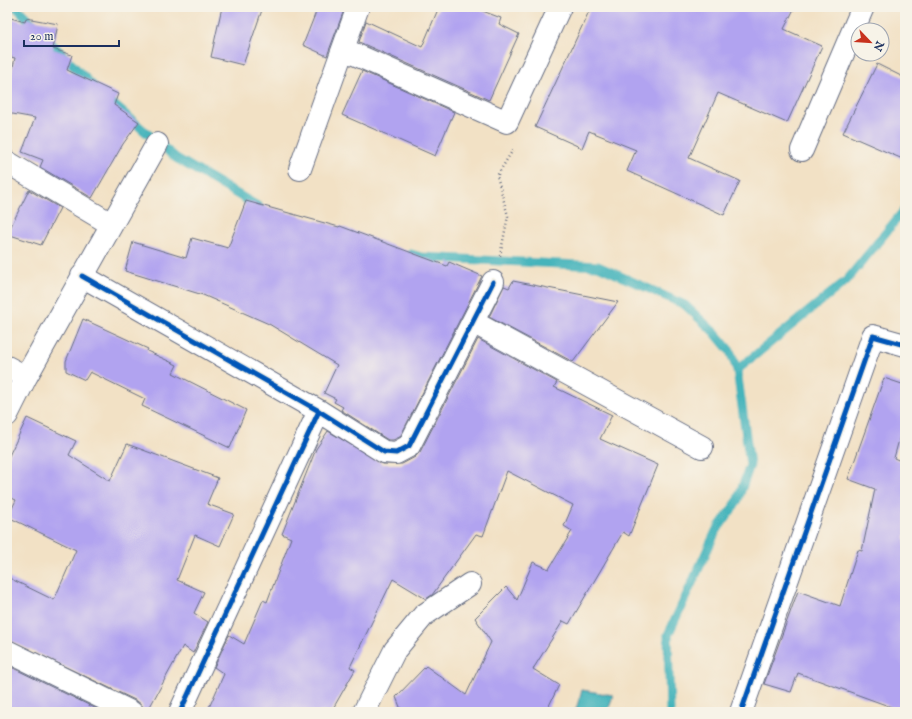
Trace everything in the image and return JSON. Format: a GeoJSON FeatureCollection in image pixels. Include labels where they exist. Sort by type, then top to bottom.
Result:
{"type":"FeatureCollection","features":[{"type":"Feature","properties":{"kind":"street"},"geometry":{"type":"LineString","coordinates":[[300,169],[358,7]]}},
{"type":"Feature","properties":{"kind":"street"},"geometry":{"type":"LineString","coordinates":[[343,49],[508,122],[560,7]]}},
{"type":"Feature","properties":{"kind":"street"},"geometry":{"type":"LineString","coordinates":[[802,150],[863,7]]}},
{"type":"Feature","properties":{"kind":"street"},"geometry":{"type":"LineString","coordinates":[[7,415],[26,376],[157,144]]}},
{"type":"Feature","properties":{"kind":"street"},"geometry":{"type":"LineString","coordinates":[[7,162],[111,224]]}},
{"type":"Feature","properties":{"kind":"street"},"geometry":{"type":"LineString","coordinates":[[82,276],[319,411],[384,452],[396,453],[409,446],[493,282]]}},
{"type":"Feature","properties":{"kind":"street"},"geometry":{"type":"LineString","coordinates":[[473,322],[702,447]]}},
{"type":"Feature","properties":{"kind":"street"},"geometry":{"type":"LineString","coordinates":[[741,712],[874,336],[905,345]]}},
{"type":"Feature","properties":{"kind":"street"},"geometry":{"type":"LineString","coordinates":[[7,367],[26,376]]}},
{"type":"Feature","properties":{"kind":"street"},"geometry":{"type":"LineString","coordinates":[[180,712],[319,411]]}},
{"type":"Feature","properties":{"kind":"street"},"geometry":{"type":"LineString","coordinates":[[364,712],[396,650],[424,615],[470,584]]}},
{"type":"Feature","properties":{"kind":"street"},"geometry":{"type":"LineString","coordinates":[[7,651],[132,712]]}},
{"type":"Feature","properties":{"kind":"path"},"geometry":{"type":"LineString","coordinates":[[499,258],[508,216],[497,176],[514,151],[514,141],[508,122]]}},
{"type":"Feature","properties":{"kind":"water"},"geometry":{"type":"Polygon","coordinates":[[[582,690],[613,695],[608,712],[575,712],[582,690]]]}},
{"type":"Feature","properties":{"kind":"building"},"geometry":{"type":"Polygon","coordinates":[[[222,7],[263,7],[243,65],[211,57],[222,7]]]}},
{"type":"Feature","properties":{"kind":"building"},"geometry":{"type":"Polygon","coordinates":[[[318,7],[336,7],[344,10],[327,56],[303,45],[318,7]]]}},
{"type":"Feature","properties":{"kind":"building"},"geometry":{"type":"Polygon","coordinates":[[[439,7],[472,7],[501,18],[499,24],[519,34],[489,100],[359,42],[366,21],[422,47],[439,7]]]}},
{"type":"Feature","properties":{"kind":"building"},"geometry":{"type":"Polygon","coordinates":[[[591,7],[795,7],[784,29],[822,46],[787,123],[718,93],[689,158],[740,181],[724,215],[627,171],[636,150],[589,131],[582,148],[535,127],[591,7]]]}},
{"type":"Feature","properties":{"kind":"building"},"geometry":{"type":"Polygon","coordinates":[[[7,17],[25,22],[26,18],[58,24],[53,49],[72,55],[67,70],[118,94],[114,105],[139,122],[123,144],[92,198],[40,167],[43,160],[22,152],[35,118],[7,113],[7,93],[15,58],[7,56],[7,17]]]}},
{"type":"Feature","properties":{"kind":"building"},"geometry":{"type":"Polygon","coordinates":[[[877,64],[905,78],[905,160],[843,133],[877,64]]]}},
{"type":"Feature","properties":{"kind":"building"},"geometry":{"type":"Polygon","coordinates":[[[362,71],[454,112],[435,156],[342,115],[362,71]]]}},
{"type":"Feature","properties":{"kind":"building"},"geometry":{"type":"Polygon","coordinates":[[[29,190],[60,208],[41,245],[7,234],[29,190]]]}},
{"type":"Feature","properties":{"kind":"building"},"geometry":{"type":"Polygon","coordinates":[[[246,201],[339,227],[340,226],[447,266],[449,262],[482,276],[400,437],[393,440],[388,440],[341,410],[343,407],[334,402],[336,399],[324,393],[337,365],[269,324],[203,295],[125,271],[133,242],[186,258],[192,238],[228,248],[246,201]]]}},
{"type":"Feature","properties":{"kind":"building"},"geometry":{"type":"Polygon","coordinates":[[[513,281],[618,302],[573,362],[489,317],[504,286],[509,288],[513,281]]]}},
{"type":"Feature","properties":{"kind":"building"},"geometry":{"type":"Polygon","coordinates":[[[83,319],[148,349],[147,351],[177,365],[173,373],[246,410],[230,448],[142,406],[145,399],[90,372],[85,380],[66,371],[66,361],[83,319]]]}},
{"type":"Feature","properties":{"kind":"building"},"geometry":{"type":"Polygon","coordinates":[[[478,339],[557,382],[554,387],[612,415],[600,439],[658,465],[629,536],[623,532],[569,624],[563,621],[533,669],[559,685],[546,712],[402,712],[396,697],[426,666],[466,695],[491,642],[475,618],[506,587],[517,600],[533,562],[549,569],[572,531],[564,526],[573,505],[507,471],[483,536],[476,534],[432,595],[426,599],[393,579],[350,667],[355,670],[331,712],[207,712],[224,674],[214,667],[229,635],[244,644],[263,600],[267,602],[291,538],[282,534],[316,449],[328,431],[383,464],[402,464],[415,457],[420,452],[478,339]]]}},
{"type":"Feature","properties":{"kind":"building"},"geometry":{"type":"Polygon","coordinates":[[[884,378],[905,385],[905,418],[894,458],[905,463],[905,712],[798,673],[791,692],[764,684],[798,591],[840,606],[858,550],[862,551],[875,489],[848,479],[884,378]]]}},
{"type":"Feature","properties":{"kind":"building"},"geometry":{"type":"Polygon","coordinates":[[[27,418],[76,441],[69,455],[110,481],[127,444],[218,478],[207,504],[234,514],[220,546],[195,535],[177,580],[204,592],[194,613],[208,622],[193,653],[183,646],[147,712],[143,712],[142,705],[137,701],[7,639],[7,577],[54,600],[76,550],[8,517],[16,500],[7,496],[7,460],[27,418]]]}},
{"type":"Feature","properties":{"kind":"building"},"geometry":{"type":"Polygon","coordinates":[[[7,665],[103,712],[7,712],[7,665]]]}},
{"type":"Feature","properties":{"kind":"waterway"},"geometry":{"type":"LineString","coordinates":[[16,7],[35,26]]}},
{"type":"Feature","properties":{"kind":"waterway"},"geometry":{"type":"LineString","coordinates":[[45,37],[95,88]]}},
{"type":"Feature","properties":{"kind":"waterway"},"geometry":{"type":"LineString","coordinates":[[106,98],[176,158],[259,207]]}},
{"type":"Feature","properties":{"kind":"waterway"},"geometry":{"type":"LineString","coordinates":[[737,370],[847,280],[905,209]]}},
{"type":"Feature","properties":{"kind":"waterway"},"geometry":{"type":"LineString","coordinates":[[411,254],[421,257],[598,266],[685,305],[715,333],[730,351],[737,370],[750,465],[737,502],[716,531],[668,635],[670,712]]}},
{"type":"Feature","properties":{"kind":"cycle path"},"geometry":{"type":"LineString","coordinates":[[82,276],[319,411],[384,452],[396,453],[409,446],[493,282]]}},
{"type":"Feature","properties":{"kind":"cycle path"},"geometry":{"type":"LineString","coordinates":[[741,712],[873,336],[905,345]]}},
{"type":"Feature","properties":{"kind":"cycle path"},"geometry":{"type":"LineString","coordinates":[[180,712],[319,411]]}}]}
